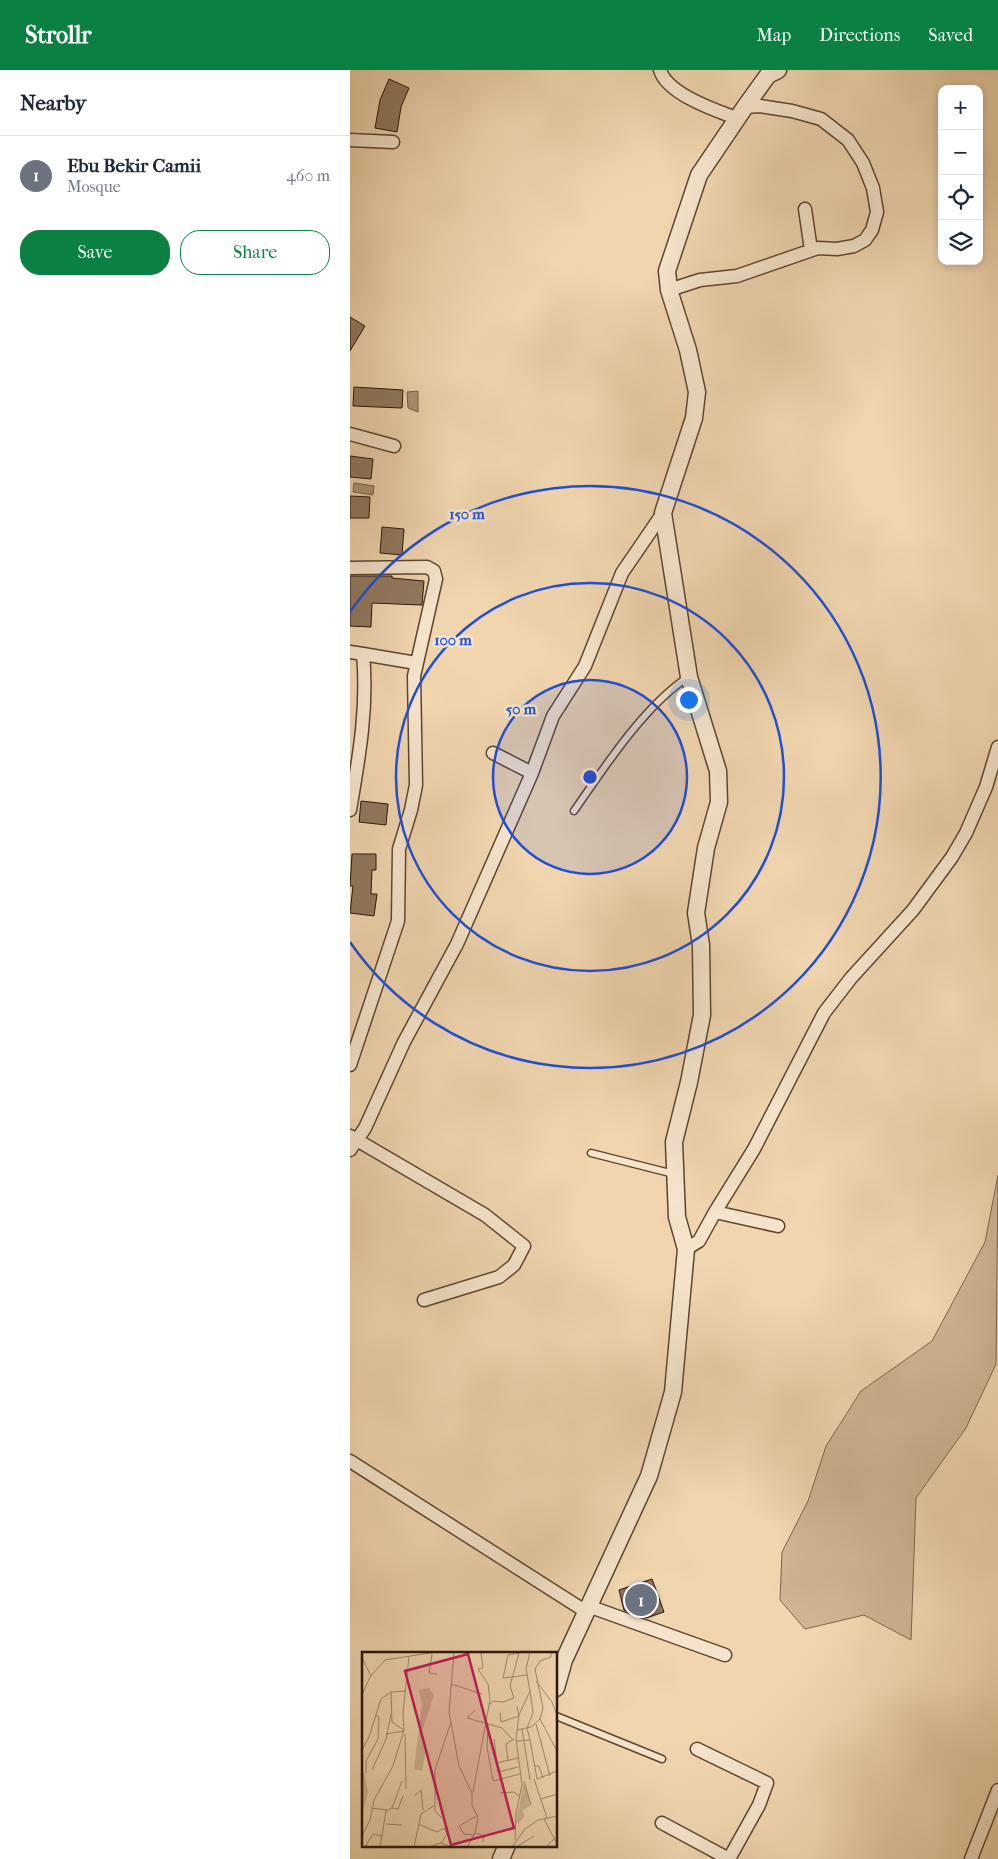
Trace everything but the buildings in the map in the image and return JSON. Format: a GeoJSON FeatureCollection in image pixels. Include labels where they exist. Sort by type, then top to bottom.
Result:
{"type":"FeatureCollection","features":[{"type":"Feature","properties":{"kind":"street"},"geometry":{"type":"LineString","coordinates":[[660,70],[673,86],[697,103],[740,112],[760,106],[792,111],[820,119],[848,140],[863,163],[873,188],[877,212],[872,230],[865,240],[854,246],[837,249],[818,248],[737,276],[700,280],[669,290]]}},
{"type":"Feature","properties":{"kind":"street"},"geometry":{"type":"LineString","coordinates":[[424,1300],[499,1277],[514,1265],[524,1246],[485,1215],[352,1142],[365,1128],[404,1042],[457,944],[532,773],[553,716],[585,666],[622,574],[663,513],[694,418],[697,392],[688,350],[669,290],[667,271],[699,175],[740,112],[768,75],[778,70]]}},
{"type":"Feature","properties":{"kind":"street"},"geometry":{"type":"LineString","coordinates":[[350,140],[394,142]]}},
{"type":"Feature","properties":{"kind":"street"},"geometry":{"type":"LineString","coordinates":[[805,209],[811,250]]}},
{"type":"Feature","properties":{"kind":"street"},"geometry":{"type":"LineString","coordinates":[[350,434],[394,446]]}},
{"type":"Feature","properties":{"kind":"street"},"geometry":{"type":"LineString","coordinates":[[558,1681],[564,1660],[648,1476],[673,1392],[686,1248],[677,1217],[674,1142],[689,1082],[702,1015],[701,945],[696,913],[700,880],[719,802],[718,771],[689,676],[663,513]]}},
{"type":"Feature","properties":{"kind":"street"},"geometry":{"type":"LineString","coordinates":[[350,568],[427,567],[434,571],[436,579],[432,603],[416,662],[413,702],[416,784],[411,810],[399,849],[398,921],[350,1065]]}},
{"type":"Feature","properties":{"kind":"street"},"geometry":{"type":"LineString","coordinates":[[350,810],[356,736],[365,715],[356,653],[416,662]]}},
{"type":"Feature","properties":{"kind":"street"},"geometry":{"type":"LineString","coordinates":[[686,1248],[700,1241],[715,1212],[767,1126],[824,1013],[851,978],[913,910],[952,857],[966,833],[986,787],[998,747]]}},
{"type":"Feature","properties":{"kind":"street"},"geometry":{"type":"LineString","coordinates":[[493,753],[532,773]]}},
{"type":"Feature","properties":{"kind":"street"},"geometry":{"type":"LineString","coordinates":[[715,1212],[778,1226]]}},
{"type":"Feature","properties":{"kind":"street"},"geometry":{"type":"LineString","coordinates":[[350,1461],[587,1608],[725,1655]]}},
{"type":"Feature","properties":{"kind":"street"},"geometry":{"type":"LineString","coordinates":[[662,1823],[729,1859],[759,1805],[767,1783],[697,1750]]}},
{"type":"Feature","properties":{"kind":"street"},"geometry":{"type":"LineString","coordinates":[[971,1859],[998,1790]]}},
{"type":"Feature","properties":{"kind":"street"},"geometry":{"type":"LineString","coordinates":[[501,1859],[507,1846]]}},
{"type":"Feature","properties":{"kind":"lane"},"geometry":{"type":"LineString","coordinates":[[574,812],[629,736],[689,676]]}},
{"type":"Feature","properties":{"kind":"lane"},"geometry":{"type":"LineString","coordinates":[[591,1153],[676,1174]]}},
{"type":"Feature","properties":{"kind":"lane"},"geometry":{"type":"LineString","coordinates":[[558,1717],[662,1759]]}},
{"type":"Feature","properties":{"kind":"shaded area"},"geometry":{"type":"Polygon","coordinates":[[[418,391],[418,412],[408,408],[407,392],[418,391]]]}},
{"type":"Feature","properties":{"kind":"shaded area"},"geometry":{"type":"Polygon","coordinates":[[[354,483],[374,486],[373,495],[353,492],[354,483]]]}},
{"type":"Feature","properties":{"kind":"shaded area"},"geometry":{"type":"Polygon","coordinates":[[[998,1175],[996,1364],[966,1428],[916,1498],[911,1640],[864,1615],[805,1629],[780,1600],[782,1552],[808,1501],[826,1446],[861,1391],[932,1341],[985,1242],[998,1175]]]}},
{"type":"Feature","properties":{"kind":"place","name":"Ebu Bekir Camii"},"geometry":{"type":"Point","coordinates":[641,1600]}}]}
